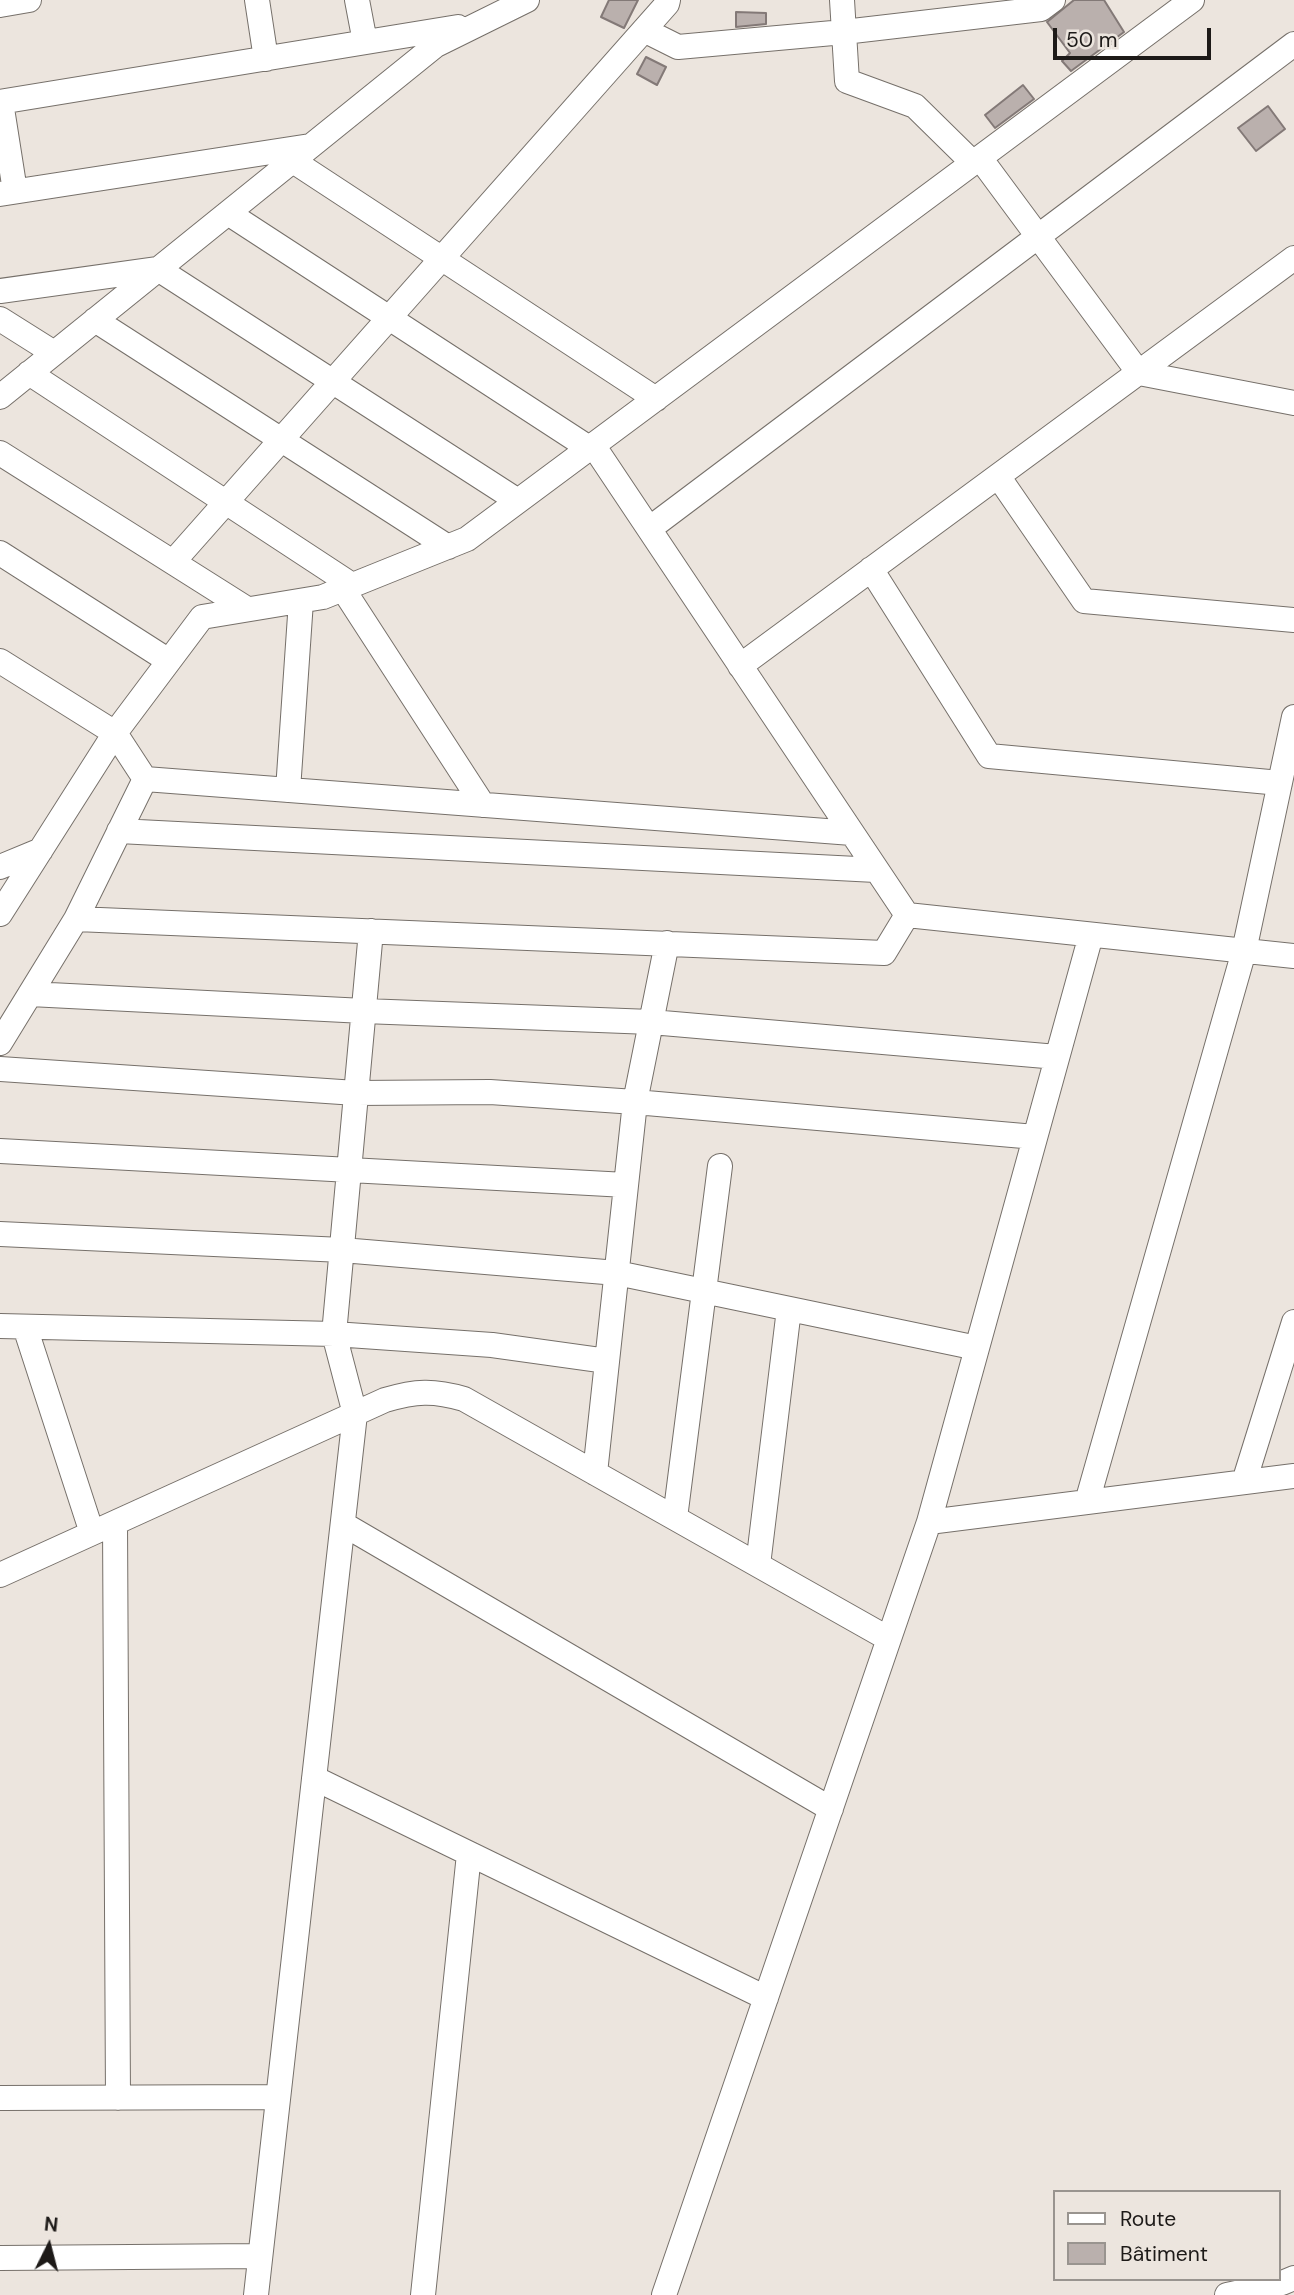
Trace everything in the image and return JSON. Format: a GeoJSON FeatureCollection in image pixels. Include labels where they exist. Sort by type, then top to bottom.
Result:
{"type":"FeatureCollection","features":[{"type":"Feature","properties":{"kind":"street"},"geometry":{"type":"LineString","coordinates":[[0,5],[29,0]]}},
{"type":"Feature","properties":{"kind":"street"},"geometry":{"type":"LineString","coordinates":[[257,0],[266,59]]}},
{"type":"Feature","properties":{"kind":"street"},"geometry":{"type":"LineString","coordinates":[[357,0],[365,42]]}},
{"type":"Feature","properties":{"kind":"street"},"geometry":{"type":"LineString","coordinates":[[0,397],[436,45],[527,0]]}},
{"type":"Feature","properties":{"kind":"street"},"geometry":{"type":"LineString","coordinates":[[173,562],[668,0]]}},
{"type":"Feature","properties":{"kind":"street"},"geometry":{"type":"LineString","coordinates":[[842,0],[847,81],[915,106],[976,160],[1038,237],[1139,373],[1294,403]]}},
{"type":"Feature","properties":{"kind":"street"},"geometry":{"type":"LineString","coordinates":[[644,30],[678,47],[844,32],[1041,9],[1053,0]]}},
{"type":"Feature","properties":{"kind":"street"},"geometry":{"type":"LineString","coordinates":[[0,914],[115,733],[202,617],[323,597],[467,539],[1192,0]]}},
{"type":"Feature","properties":{"kind":"street"},"geometry":{"type":"LineString","coordinates":[[479,24],[0,102],[8,192],[302,153],[442,258],[656,399]]}},
{"type":"Feature","properties":{"kind":"street"},"geometry":{"type":"LineString","coordinates":[[649,529],[1294,44]]}},
{"type":"Feature","properties":{"kind":"street"},"geometry":{"type":"LineString","coordinates":[[228,213],[591,447],[649,529],[907,915],[1294,956]]}},
{"type":"Feature","properties":{"kind":"street"},"geometry":{"type":"LineString","coordinates":[[740,666],[1294,258]]}},
{"type":"Feature","properties":{"kind":"street"},"geometry":{"type":"LineString","coordinates":[[0,291],[158,269],[518,501]]}},
{"type":"Feature","properties":{"kind":"street"},"geometry":{"type":"LineString","coordinates":[[0,319],[54,353]]}},
{"type":"Feature","properties":{"kind":"street"},"geometry":{"type":"LineString","coordinates":[[94,320],[448,547]]}},
{"type":"Feature","properties":{"kind":"street"},"geometry":{"type":"LineString","coordinates":[[29,373],[226,502],[348,587],[483,805]]}},
{"type":"Feature","properties":{"kind":"street"},"geometry":{"type":"LineString","coordinates":[[0,453],[247,609]]}},
{"type":"Feature","properties":{"kind":"street"},"geometry":{"type":"LineString","coordinates":[[998,476],[1084,601],[1294,620]]}},
{"type":"Feature","properties":{"kind":"street"},"geometry":{"type":"LineString","coordinates":[[0,553],[169,661]]}},
{"type":"Feature","properties":{"kind":"street"},"geometry":{"type":"LineString","coordinates":[[871,569],[989,756],[1280,783]]}},
{"type":"Feature","properties":{"kind":"street"},"geometry":{"type":"LineString","coordinates":[[288,790],[301,601]]}},
{"type":"Feature","properties":{"kind":"street"},"geometry":{"type":"LineString","coordinates":[[0,661],[115,733],[145,779]]}},
{"type":"Feature","properties":{"kind":"street"},"geometry":{"type":"LineString","coordinates":[[1087,1502],[1244,951],[1294,717]]}},
{"type":"Feature","properties":{"kind":"street"},"geometry":{"type":"LineString","coordinates":[[145,779],[852,833]]}},
{"type":"Feature","properties":{"kind":"street"},"geometry":{"type":"LineString","coordinates":[[0,1044],[8,1013],[30,994],[76,919],[145,779]]}},
{"type":"Feature","properties":{"kind":"street"},"geometry":{"type":"LineString","coordinates":[[120,831],[876,870]]}},
{"type":"Feature","properties":{"kind":"street"},"geometry":{"type":"LineString","coordinates":[[0,867],[41,850]]}},
{"type":"Feature","properties":{"kind":"street"},"geometry":{"type":"LineString","coordinates":[[0,883],[41,850]]}},
{"type":"Feature","properties":{"kind":"street"},"geometry":{"type":"LineString","coordinates":[[76,919],[884,953],[907,915]]}},
{"type":"Feature","properties":{"kind":"street"},"geometry":{"type":"LineString","coordinates":[[256,2295],[355,1414],[334,1334],[371,931]]}},
{"type":"Feature","properties":{"kind":"street"},"geometry":{"type":"LineString","coordinates":[[664,2295],[929,1522],[1091,934]]}},
{"type":"Feature","properties":{"kind":"street"},"geometry":{"type":"LineString","coordinates":[[595,1473],[635,1102],[667,943]]}},
{"type":"Feature","properties":{"kind":"street"},"geometry":{"type":"LineString","coordinates":[[30,994],[651,1022],[1057,1057]]}},
{"type":"Feature","properties":{"kind":"street"},"geometry":{"type":"LineString","coordinates":[[0,1069],[356,1093],[490,1092],[1035,1137]]}},
{"type":"Feature","properties":{"kind":"street"},"geometry":{"type":"LineString","coordinates":[[0,1151],[626,1185]]}},
{"type":"Feature","properties":{"kind":"street"},"geometry":{"type":"LineString","coordinates":[[675,1518],[720,1166]]}},
{"type":"Feature","properties":{"kind":"street"},"geometry":{"type":"LineString","coordinates":[[0,1234],[342,1250],[617,1273],[977,1348]]}},
{"type":"Feature","properties":{"kind":"street"},"geometry":{"type":"LineString","coordinates":[[758,1565],[789,1309]]}},
{"type":"Feature","properties":{"kind":"street"},"geometry":{"type":"LineString","coordinates":[[1244,1482],[1294,1322]]}},
{"type":"Feature","properties":{"kind":"street"},"geometry":{"type":"LineString","coordinates":[[0,1326],[334,1334],[492,1345],[607,1361]]}},
{"type":"Feature","properties":{"kind":"street"},"geometry":{"type":"LineString","coordinates":[[25,1327],[92,1533]]}},
{"type":"Feature","properties":{"kind":"street"},"geometry":{"type":"LineString","coordinates":[[0,1575],[386,1400],[413,1392],[440,1392],[464,1399],[889,1639]]}},
{"type":"Feature","properties":{"kind":"street"},"geometry":{"type":"LineString","coordinates":[[929,1522],[1294,1476]]}},
{"type":"Feature","properties":{"kind":"street"},"geometry":{"type":"LineString","coordinates":[[115,1522],[118,2098]]}},
{"type":"Feature","properties":{"kind":"street"},"geometry":{"type":"LineString","coordinates":[[342,1524],[831,1809]]}},
{"type":"Feature","properties":{"kind":"street"},"geometry":{"type":"LineString","coordinates":[[314,1778],[766,1998]]}},
{"type":"Feature","properties":{"kind":"street"},"geometry":{"type":"LineString","coordinates":[[423,2295],[470,1854]]}},
{"type":"Feature","properties":{"kind":"street"},"geometry":{"type":"LineString","coordinates":[[0,2098],[278,2097]]}},
{"type":"Feature","properties":{"kind":"street"},"geometry":{"type":"LineString","coordinates":[[0,2258],[260,2256]]}},
{"type":"Feature","properties":{"kind":"street"},"geometry":{"type":"LineString","coordinates":[[1227,2295],[1294,2278]]}},
{"type":"Feature","properties":{"kind":"building"},"geometry":{"type":"Polygon","coordinates":[[[609,0],[638,0],[624,28],[601,17],[609,0]]]}},
{"type":"Feature","properties":{"kind":"building"},"geometry":{"type":"Polygon","coordinates":[[[1074,0],[1104,0],[1124,32],[1071,71],[1062,61],[1070,53],[1047,22],[1074,0]]]}},
{"type":"Feature","properties":{"kind":"building"},"geometry":{"type":"Polygon","coordinates":[[[736,12],[766,13],[766,24],[736,27],[736,12]]]}},
{"type":"Feature","properties":{"kind":"building"},"geometry":{"type":"Polygon","coordinates":[[[646,57],[666,67],[657,85],[637,74],[646,57]]]}},
{"type":"Feature","properties":{"kind":"building"},"geometry":{"type":"Polygon","coordinates":[[[1023,85],[1034,99],[995,128],[985,115],[1023,85]]]}},
{"type":"Feature","properties":{"kind":"building"},"geometry":{"type":"Polygon","coordinates":[[[1268,106],[1285,129],[1256,151],[1238,128],[1268,106]]]}}]}
